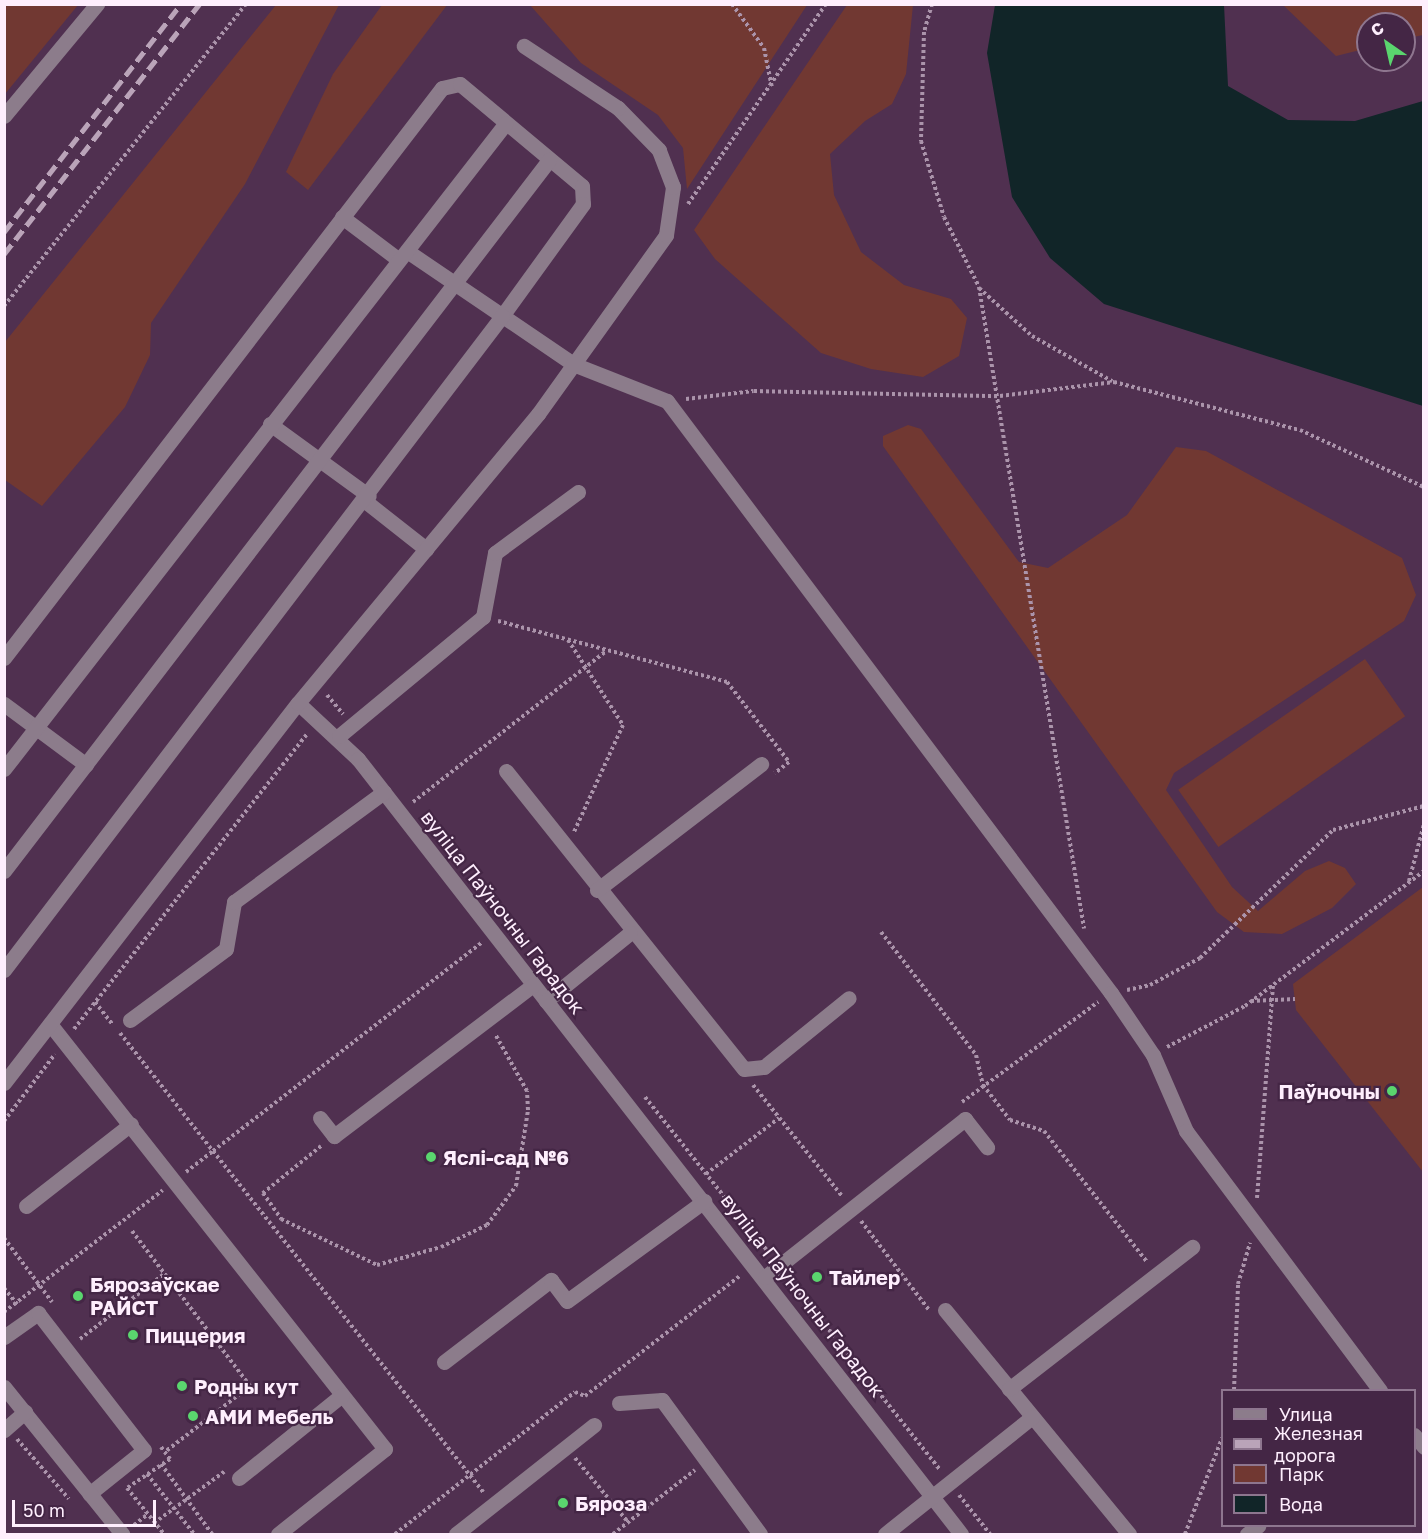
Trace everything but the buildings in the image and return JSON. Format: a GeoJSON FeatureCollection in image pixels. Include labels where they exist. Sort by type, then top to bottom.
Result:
{"type":"FeatureCollection","features":[{"type":"Feature","properties":{"kind":"street"},"geometry":{"type":"LineString","coordinates":[[4,116],[97,4]]}},
{"type":"Feature","properties":{"kind":"street"},"geometry":{"type":"LineString","coordinates":[[4,1083],[298,703],[426,549],[573,364],[666,235],[673,187],[659,150],[641,126],[524,46]]}},
{"type":"Feature","properties":{"kind":"street"},"geometry":{"type":"LineString","coordinates":[[4,658],[442,88],[460,84],[582,186],[583,204],[502,316],[367,498],[4,970]]}},
{"type":"Feature","properties":{"kind":"street"},"geometry":{"type":"LineString","coordinates":[[4,769],[505,123]]}},
{"type":"Feature","properties":{"kind":"street"},"geometry":{"type":"LineString","coordinates":[[4,871],[317,459],[549,160]]}},
{"type":"Feature","properties":{"kind":"street"},"geometry":{"type":"LineString","coordinates":[[342,217],[403,256],[454,283],[573,364],[667,401],[1111,993],[1153,1055],[1186,1131],[1255,1229],[1379,1389]]}},
{"type":"Feature","properties":{"kind":"street"},"geometry":{"type":"LineString","coordinates":[[270,424],[367,498],[426,549]]}},
{"type":"Feature","properties":{"kind":"street"},"geometry":{"type":"LineString","coordinates":[[339,736],[483,617],[495,553],[578,492]]}},
{"type":"Feature","properties":{"kind":"street","name":"вуліца Паўночны Гарадок"},"geometry":{"type":"LineString","coordinates":[[298,703],[339,736],[384,792],[533,985],[765,1278],[962,1534]]}},
{"type":"Feature","properties":{"kind":"street"},"geometry":{"type":"LineString","coordinates":[[4,704],[38,726],[86,765]]}},
{"type":"Feature","properties":{"kind":"street"},"geometry":{"type":"LineString","coordinates":[[597,890],[766,770]]}},
{"type":"Feature","properties":{"kind":"street"},"geometry":{"type":"LineString","coordinates":[[506,771],[630,933],[734,1061],[744,1069],[764,1067],[849,998]]}},
{"type":"Feature","properties":{"kind":"street"},"geometry":{"type":"LineString","coordinates":[[130,1020],[226,949],[234,902],[384,792]]}},
{"type":"Feature","properties":{"kind":"street"},"geometry":{"type":"LineString","coordinates":[[546,1001],[630,933]]}},
{"type":"Feature","properties":{"kind":"street"},"geometry":{"type":"LineString","coordinates":[[320,1119],[334,1136],[533,985]]}},
{"type":"Feature","properties":{"kind":"street"},"geometry":{"type":"LineString","coordinates":[[50,1024],[66,1039],[385,1449],[278,1534]]}},
{"type":"Feature","properties":{"kind":"street"},"geometry":{"type":"LineString","coordinates":[[765,1278],[965,1119],[987,1147]]}},
{"type":"Feature","properties":{"kind":"street"},"geometry":{"type":"LineString","coordinates":[[26,1206],[131,1124]]}},
{"type":"Feature","properties":{"kind":"street"},"geometry":{"type":"LineString","coordinates":[[444,1362],[551,1280],[567,1301],[704,1201]]}},
{"type":"Feature","properties":{"kind":"street"},"geometry":{"type":"LineString","coordinates":[[1009,1389],[1192,1247]]}},
{"type":"Feature","properties":{"kind":"street"},"geometry":{"type":"LineString","coordinates":[[938,1311],[1009,1389],[1129,1534]]}},
{"type":"Feature","properties":{"kind":"street"},"geometry":{"type":"LineString","coordinates":[[4,1337],[38,1313],[144,1450],[89,1494]]}},
{"type":"Feature","properties":{"kind":"street"},"geometry":{"type":"LineString","coordinates":[[4,1386],[122,1534]]}},
{"type":"Feature","properties":{"kind":"street"},"geometry":{"type":"LineString","coordinates":[[236,1472],[342,1395]]}},
{"type":"Feature","properties":{"kind":"street"},"geometry":{"type":"LineString","coordinates":[[619,1403],[662,1400],[760,1534]]}},
{"type":"Feature","properties":{"kind":"street"},"geometry":{"type":"LineString","coordinates":[[6,1429],[25,1412]]}},
{"type":"Feature","properties":{"kind":"street"},"geometry":{"type":"LineString","coordinates":[[885,1534],[952,1485],[1032,1417]]}},
{"type":"Feature","properties":{"kind":"street"},"geometry":{"type":"LineString","coordinates":[[456,1534],[594,1425]]}},
{"type":"Feature","properties":{"kind":"path"},"geometry":{"type":"LineString","coordinates":[[4,306],[246,4]]}},
{"type":"Feature","properties":{"kind":"path"},"geometry":{"type":"LineString","coordinates":[[732,4],[764,48],[772,89]]}},
{"type":"Feature","properties":{"kind":"path"},"geometry":{"type":"LineString","coordinates":[[686,207],[772,89],[826,4]]}},
{"type":"Feature","properties":{"kind":"path"},"geometry":{"type":"LineString","coordinates":[[932,4],[924,32],[921,141],[944,217],[979,287],[1000,396],[1085,934]]}},
{"type":"Feature","properties":{"kind":"path"},"geometry":{"type":"LineString","coordinates":[[979,287],[1032,336],[1114,382],[1300,430],[1424,486]]}},
{"type":"Feature","properties":{"kind":"path"},"geometry":{"type":"LineString","coordinates":[[667,401],[754,391],[1000,396],[1114,382]]}},
{"type":"Feature","properties":{"kind":"path"},"geometry":{"type":"LineString","coordinates":[[483,617],[727,682],[789,762],[766,770]]}},
{"type":"Feature","properties":{"kind":"path"},"geometry":{"type":"LineString","coordinates":[[566,849],[623,725],[568,640]]}},
{"type":"Feature","properties":{"kind":"path"},"geometry":{"type":"LineString","coordinates":[[413,802],[606,650]]}},
{"type":"Feature","properties":{"kind":"path"},"geometry":{"type":"LineString","coordinates":[[316,682],[352,724]]}},
{"type":"Feature","properties":{"kind":"path"},"geometry":{"type":"LineString","coordinates":[[4,1121],[311,729]]}},
{"type":"Feature","properties":{"kind":"path"},"geometry":{"type":"LineString","coordinates":[[406,793],[420,811]]}},
{"type":"Feature","properties":{"kind":"path"},"geometry":{"type":"LineString","coordinates":[[983,1085],[1111,993],[1150,985],[1200,958],[1333,831],[1424,806]]}},
{"type":"Feature","properties":{"kind":"path"},"geometry":{"type":"LineString","coordinates":[[1408,882],[1424,824]]}},
{"type":"Feature","properties":{"kind":"path"},"geometry":{"type":"LineString","coordinates":[[1153,1055],[1251,1001],[1424,871]]}},
{"type":"Feature","properties":{"kind":"path"},"geometry":{"type":"LineString","coordinates":[[881,933],[976,1055],[983,1085],[1010,1120],[1044,1131],[1156,1275]]}},
{"type":"Feature","properties":{"kind":"path"},"geometry":{"type":"LineString","coordinates":[[4,1312],[482,942]]}},
{"type":"Feature","properties":{"kind":"path"},"geometry":{"type":"LineString","coordinates":[[1234,1389],[1238,1284],[1255,1229],[1274,1000],[1273,984]]}},
{"type":"Feature","properties":{"kind":"path"},"geometry":{"type":"LineString","coordinates":[[1251,1001],[1295,999]]}},
{"type":"Feature","properties":{"kind":"path"},"geometry":{"type":"LineString","coordinates":[[95,1002],[494,1505]]}},
{"type":"Feature","properties":{"kind":"path"},"geometry":{"type":"LineString","coordinates":[[334,1136],[263,1193],[280,1220],[377,1265],[441,1247],[487,1225],[516,1186],[528,1110],[527,1090],[488,1020]]}},
{"type":"Feature","properties":{"kind":"path"},"geometry":{"type":"LineString","coordinates":[[734,1061],[852,1209],[938,1311]]}},
{"type":"Feature","properties":{"kind":"path"},"geometry":{"type":"LineString","coordinates":[[640,1091],[990,1534]]}},
{"type":"Feature","properties":{"kind":"path"},"geometry":{"type":"LineString","coordinates":[[706,1174],[779,1118]]}},
{"type":"Feature","properties":{"kind":"path"},"geometry":{"type":"LineString","coordinates":[[132,1231],[250,1386],[165,1452]]}},
{"type":"Feature","properties":{"kind":"path"},"geometry":{"type":"LineString","coordinates":[[80,1339],[164,1274]]}},
{"type":"Feature","properties":{"kind":"path"},"geometry":{"type":"LineString","coordinates":[[395,1534],[575,1392],[585,1396],[742,1274]]}},
{"type":"Feature","properties":{"kind":"path"},"geometry":{"type":"LineString","coordinates":[[4,1288],[17,1304]]}},
{"type":"Feature","properties":{"kind":"path"},"geometry":{"type":"LineString","coordinates":[[6,1429],[74,1504]]}},
{"type":"Feature","properties":{"kind":"path"},"geometry":{"type":"LineString","coordinates":[[1185,1534],[1221,1441]]}},
{"type":"Feature","properties":{"kind":"path"},"geometry":{"type":"LineString","coordinates":[[565,1463],[574,1456],[628,1522]]}},
{"type":"Feature","properties":{"kind":"path"},"geometry":{"type":"LineString","coordinates":[[613,1534],[706,1461]]}},
{"type":"Feature","properties":{"kind":"path"},"geometry":{"type":"LineString","coordinates":[[161,1464],[212,1534]]}},
{"type":"Feature","properties":{"kind":"path"},"geometry":{"type":"LineString","coordinates":[[154,1523],[187,1500],[236,1472]]}},
{"type":"Feature","properties":{"kind":"path"},"geometry":{"type":"LineString","coordinates":[[147,1474],[194,1534]]}},
{"type":"Feature","properties":{"kind":"path"},"geometry":{"type":"LineString","coordinates":[[137,1501],[164,1534]]}},
{"type":"Feature","properties":{"kind":"green space"},"geometry":{"type":"Polygon","coordinates":[[[4,5],[78,5],[5,94],[4,5]]]}},
{"type":"Feature","properties":{"kind":"green space"},"geometry":{"type":"Polygon","coordinates":[[[276,5],[339,5],[245,184],[151,323],[150,355],[125,407],[42,506],[5,480],[5,342],[276,5]]]}},
{"type":"Feature","properties":{"kind":"green space"},"geometry":{"type":"Polygon","coordinates":[[[382,5],[447,5],[308,190],[286,172],[333,74],[382,5]]]}},
{"type":"Feature","properties":{"kind":"green space"},"geometry":{"type":"Polygon","coordinates":[[[530,5],[807,5],[687,189],[683,148],[658,115],[581,63],[530,5]]]}},
{"type":"Feature","properties":{"kind":"green space"},"geometry":{"type":"Polygon","coordinates":[[[847,5],[913,5],[906,74],[892,104],[865,121],[830,154],[834,195],[861,252],[904,285],[951,299],[967,318],[959,356],[923,377],[871,369],[821,353],[715,259],[694,230],[847,5]]]}},
{"type":"Feature","properties":{"kind":"green space"},"geometry":{"type":"Polygon","coordinates":[[[1283,5],[1423,5],[1423,35],[1416,36],[1416,12],[1356,12],[1356,51],[1336,56],[1283,5]]]}},
{"type":"Feature","properties":{"kind":"green space"},"geometry":{"type":"Polygon","coordinates":[[[908,425],[921,429],[1019,562],[1048,568],[1127,515],[1176,447],[1206,451],[1402,558],[1416,595],[1404,621],[1174,773],[1166,790],[1232,887],[1258,911],[1305,871],[1329,861],[1345,868],[1356,884],[1332,908],[1282,934],[1244,932],[1217,912],[883,446],[883,436],[908,425]]]}},
{"type":"Feature","properties":{"kind":"green space"},"geometry":{"type":"Polygon","coordinates":[[[1365,659],[1405,716],[1218,847],[1178,790],[1365,659]]]}},
{"type":"Feature","properties":{"kind":"green space","name":"Паўночны"},"geometry":{"type":"Polygon","coordinates":[[[1423,887],[1423,1172],[1296,1010],[1293,984],[1423,887]]]}},
{"type":"Feature","properties":{"kind":"water"},"geometry":{"type":"Polygon","coordinates":[[[995,5],[1224,5],[1228,86],[1288,120],[1355,121],[1423,101],[1423,406],[1104,304],[1050,258],[1012,197],[987,53],[995,5]]]}},
{"type":"Feature","properties":{"kind":"railway"},"geometry":{"type":"LineString","coordinates":[[4,232],[181,4]]}},
{"type":"Feature","properties":{"kind":"railway"},"geometry":{"type":"LineString","coordinates":[[4,254],[199,4]]}},
{"type":"Feature","properties":{"kind":"place","name":"Паўночны"},"geometry":{"type":"Point","coordinates":[1392,1091]}},
{"type":"Feature","properties":{"kind":"place","name":"Яслі-сад №6"},"geometry":{"type":"Point","coordinates":[431,1157]}},
{"type":"Feature","properties":{"kind":"place","name":"Тайлер"},"geometry":{"type":"Point","coordinates":[817,1277]}},
{"type":"Feature","properties":{"kind":"place","name":"Бярозаўскае РАЙСТ"},"geometry":{"type":"Point","coordinates":[78,1296]}},
{"type":"Feature","properties":{"kind":"place","name":"Пиццерия"},"geometry":{"type":"Point","coordinates":[133,1335]}},
{"type":"Feature","properties":{"kind":"place","name":"Родны кут"},"geometry":{"type":"Point","coordinates":[182,1386]}},
{"type":"Feature","properties":{"kind":"place","name":"АМИ Мебель"},"geometry":{"type":"Point","coordinates":[193,1416]}},
{"type":"Feature","properties":{"kind":"place","name":"Бяроза"},"geometry":{"type":"Point","coordinates":[563,1503]}}]}
